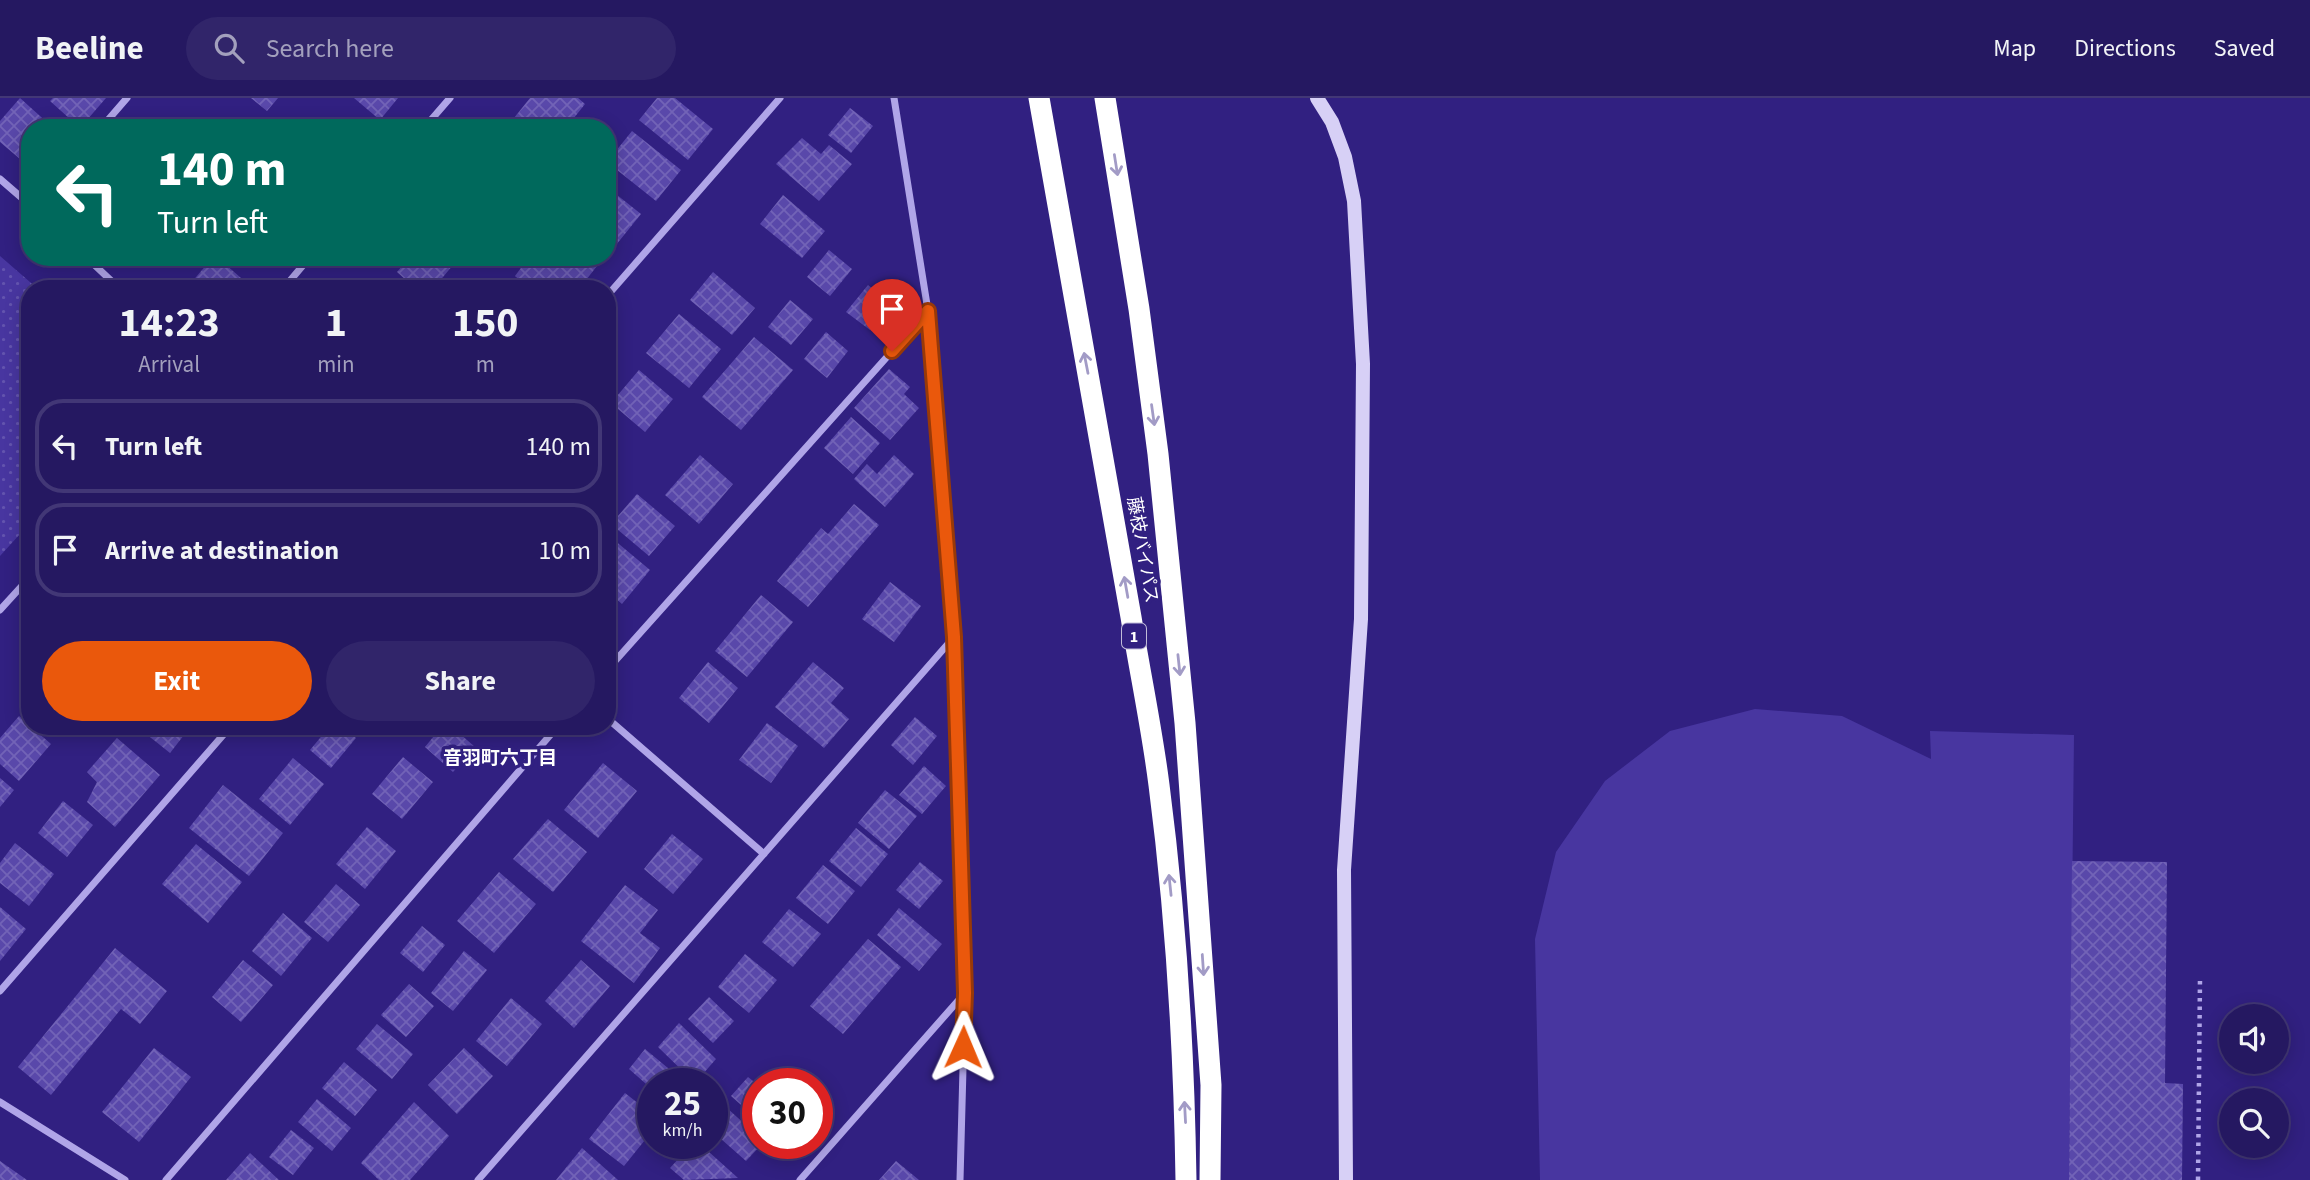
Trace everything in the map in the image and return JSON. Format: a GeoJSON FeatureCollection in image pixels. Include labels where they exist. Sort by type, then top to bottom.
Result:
{"type":"FeatureCollection","features":[{"type":"Feature","properties":{"kind":"highway","name":"藤枝バイパス"},"geometry":{"type":"LineString","coordinates":[[1038,98],[1103,450],[1159,784],[1175,934],[1186,1180]]}},
{"type":"Feature","properties":{"kind":"highway","name":"藤枝バイパス"},"geometry":{"type":"LineString","coordinates":[[1105,98],[1139,309],[1158,454],[1183,710],[1211,1085],[1210,1180]]}},
{"type":"Feature","properties":{"kind":"street"},"geometry":{"type":"LineString","coordinates":[[108,119],[127,98]]}},
{"type":"Feature","properties":{"kind":"street"},"geometry":{"type":"LineString","coordinates":[[432,119],[450,98]]}},
{"type":"Feature","properties":{"kind":"street"},"geometry":{"type":"LineString","coordinates":[[616,286],[780,98]]}},
{"type":"Feature","properties":{"kind":"street"},"geometry":{"type":"LineString","coordinates":[[894,98],[928,311],[954,637],[965,993],[960,1180]]}},
{"type":"Feature","properties":{"kind":"street"},"geometry":{"type":"LineString","coordinates":[[1317,98],[1332,122],[1345,157],[1354,201],[1363,363],[1361,619],[1344,870],[1346,1180]]}},
{"type":"Feature","properties":{"kind":"street"},"geometry":{"type":"LineString","coordinates":[[0,179],[21,197]]}},
{"type":"Feature","properties":{"kind":"street"},"geometry":{"type":"LineString","coordinates":[[96,266],[110,280]]}},
{"type":"Feature","properties":{"kind":"street"},"geometry":{"type":"LineString","coordinates":[[290,280],[302,266]]}},
{"type":"Feature","properties":{"kind":"street"},"geometry":{"type":"LineString","coordinates":[[616,660],[928,311]]}},
{"type":"Feature","properties":{"kind":"street"},"geometry":{"type":"LineString","coordinates":[[0,610],[21,586]]}},
{"type":"Feature","properties":{"kind":"street"},"geometry":{"type":"LineString","coordinates":[[478,1180],[954,637]]}},
{"type":"Feature","properties":{"kind":"street"},"geometry":{"type":"LineString","coordinates":[[616,726],[764,854]]}},
{"type":"Feature","properties":{"kind":"street"},"geometry":{"type":"LineString","coordinates":[[0,991],[223,735]]}},
{"type":"Feature","properties":{"kind":"street"},"geometry":{"type":"LineString","coordinates":[[166,1180],[550,735]]}},
{"type":"Feature","properties":{"kind":"street"},"geometry":{"type":"LineString","coordinates":[[800,1180],[965,993]]}},
{"type":"Feature","properties":{"kind":"street"},"geometry":{"type":"LineString","coordinates":[[0,1102],[125,1180]]}},
{"type":"Feature","properties":{"kind":"path"},"geometry":{"type":"LineString","coordinates":[[2198,1180],[2200,979]]}},
{"type":"Feature","properties":{"kind":"shaded area"},"geometry":{"type":"Polygon","coordinates":[[[0,256],[28,280],[21,280],[21,533],[0,556],[0,256]]]}},
{"type":"Feature","properties":{"kind":"shaded area"},"geometry":{"type":"Polygon","coordinates":[[[1755,709],[1842,716],[1931,759],[1930,731],[2074,735],[2069,1180],[1540,1180],[1535,939],[1556,852],[1605,781],[1670,731],[1755,709]]]}},
{"type":"Feature","properties":{"kind":"building"},"geometry":{"type":"Polygon","coordinates":[[[20,98],[43,119],[21,119],[20,159],[0,142],[0,121],[20,98]]]}},
{"type":"Feature","properties":{"kind":"building"},"geometry":{"type":"Polygon","coordinates":[[[53,98],[106,98],[88,119],[70,119],[50,101],[53,98]]]}},
{"type":"Feature","properties":{"kind":"building"},"geometry":{"type":"Polygon","coordinates":[[[251,98],[278,98],[267,111],[251,98]]]}},
{"type":"Feature","properties":{"kind":"building"},"geometry":{"type":"Polygon","coordinates":[[[354,98],[398,98],[379,119],[354,98]]]}},
{"type":"Feature","properties":{"kind":"building"},"geometry":{"type":"Polygon","coordinates":[[[530,98],[578,98],[585,104],[573,119],[514,118],[530,98]]]}},
{"type":"Feature","properties":{"kind":"building"},"geometry":{"type":"Polygon","coordinates":[[[657,98],[675,98],[713,129],[688,160],[639,120],[657,98]]]}},
{"type":"Feature","properties":{"kind":"building"},"geometry":{"type":"Polygon","coordinates":[[[850,108],[873,126],[851,153],[828,135],[850,108]]]}},
{"type":"Feature","properties":{"kind":"building"},"geometry":{"type":"Polygon","coordinates":[[[632,131],[681,170],[656,201],[616,169],[616,151],[632,131]]]}},
{"type":"Feature","properties":{"kind":"building"},"geometry":{"type":"Polygon","coordinates":[[[802,138],[821,154],[829,145],[852,164],[819,201],[776,164],[802,138]]]}},
{"type":"Feature","properties":{"kind":"building"},"geometry":{"type":"Polygon","coordinates":[[[616,194],[641,214],[616,245],[616,194]]]}},
{"type":"Feature","properties":{"kind":"building"},"geometry":{"type":"Polygon","coordinates":[[[783,195],[825,231],[802,258],[760,224],[783,195]]]}},
{"type":"Feature","properties":{"kind":"building"},"geometry":{"type":"Polygon","coordinates":[[[829,250],[852,269],[830,296],[807,277],[829,250]]]}},
{"type":"Feature","properties":{"kind":"building"},"geometry":{"type":"Polygon","coordinates":[[[205,266],[227,266],[243,280],[194,280],[205,266]]]}},
{"type":"Feature","properties":{"kind":"building"},"geometry":{"type":"Polygon","coordinates":[[[402,266],[452,266],[440,280],[406,280],[397,272],[402,266]]]}},
{"type":"Feature","properties":{"kind":"building"},"geometry":{"type":"Polygon","coordinates":[[[522,266],[597,266],[586,280],[520,280],[515,276],[522,266]]]}},
{"type":"Feature","properties":{"kind":"building"},"geometry":{"type":"Polygon","coordinates":[[[713,272],[755,308],[732,335],[690,300],[713,272]]]}},
{"type":"Feature","properties":{"kind":"building"},"geometry":{"type":"Polygon","coordinates":[[[868,285],[891,304],[870,330],[846,312],[868,285]]]}},
{"type":"Feature","properties":{"kind":"building"},"geometry":{"type":"Polygon","coordinates":[[[790,300],[813,319],[791,345],[768,327],[790,300]]]}},
{"type":"Feature","properties":{"kind":"building"},"geometry":{"type":"Polygon","coordinates":[[[679,314],[721,349],[689,388],[646,353],[679,314]]]}},
{"type":"Feature","properties":{"kind":"building"},"geometry":{"type":"Polygon","coordinates":[[[826,332],[848,351],[827,378],[804,359],[826,332]]]}},
{"type":"Feature","properties":{"kind":"building"},"geometry":{"type":"Polygon","coordinates":[[[754,337],[793,370],[741,430],[702,397],[754,337]]]}},
{"type":"Feature","properties":{"kind":"building"},"geometry":{"type":"Polygon","coordinates":[[[889,369],[910,387],[904,394],[919,408],[890,440],[854,408],[889,369]]]}},
{"type":"Feature","properties":{"kind":"building"},"geometry":{"type":"Polygon","coordinates":[[[639,370],[673,399],[645,432],[616,407],[616,397],[639,370]]]}},
{"type":"Feature","properties":{"kind":"building"},"geometry":{"type":"Polygon","coordinates":[[[851,417],[880,443],[853,474],[824,448],[851,417]]]}},
{"type":"Feature","properties":{"kind":"building"},"geometry":{"type":"Polygon","coordinates":[[[700,455],[733,484],[699,524],[665,495],[700,455]]]}},
{"type":"Feature","properties":{"kind":"building"},"geometry":{"type":"Polygon","coordinates":[[[894,455],[914,474],[885,507],[854,479],[867,464],[877,474],[894,455]]]}},
{"type":"Feature","properties":{"kind":"building"},"geometry":{"type":"Polygon","coordinates":[[[637,494],[675,526],[649,556],[616,528],[616,518],[637,494]]]}},
{"type":"Feature","properties":{"kind":"building"},"geometry":{"type":"Polygon","coordinates":[[[854,504],[879,525],[808,607],[777,581],[821,528],[828,534],[854,504]]]}},
{"type":"Feature","properties":{"kind":"building"},"geometry":{"type":"Polygon","coordinates":[[[616,542],[650,570],[622,604],[616,599],[616,542]]]}},
{"type":"Feature","properties":{"kind":"building"},"geometry":{"type":"Polygon","coordinates":[[[890,582],[921,606],[894,642],[862,619],[890,582]]]}},
{"type":"Feature","properties":{"kind":"building"},"geometry":{"type":"Polygon","coordinates":[[[761,595],[793,622],[747,677],[715,651],[761,595]]]}},
{"type":"Feature","properties":{"kind":"building"},"geometry":{"type":"Polygon","coordinates":[[[708,662],[738,688],[709,723],[679,698],[708,662]]]}},
{"type":"Feature","properties":{"kind":"building"},"geometry":{"type":"Polygon","coordinates":[[[813,662],[844,688],[831,703],[849,719],[824,748],[775,707],[813,662]]]}},
{"type":"Feature","properties":{"kind":"building"},"geometry":{"type":"Polygon","coordinates":[[[19,716],[21,735],[41,735],[51,744],[19,781],[0,764],[0,738],[19,716]]]}},
{"type":"Feature","properties":{"kind":"building"},"geometry":{"type":"Polygon","coordinates":[[[915,717],[937,736],[913,765],[891,745],[915,717]]]}},
{"type":"Feature","properties":{"kind":"building"},"geometry":{"type":"Polygon","coordinates":[[[767,723],[798,746],[771,783],[739,760],[767,723]]]}},
{"type":"Feature","properties":{"kind":"building"},"geometry":{"type":"Polygon","coordinates":[[[148,735],[184,735],[170,753],[148,735]]]}},
{"type":"Feature","properties":{"kind":"building"},"geometry":{"type":"Polygon","coordinates":[[[322,735],[352,735],[356,738],[331,768],[310,750],[322,735]]]}},
{"type":"Feature","properties":{"kind":"building"},"geometry":{"type":"Polygon","coordinates":[[[435,735],[461,735],[475,747],[453,772],[425,747],[435,735]]]}},
{"type":"Feature","properties":{"kind":"building"},"geometry":{"type":"Polygon","coordinates":[[[117,738],[160,775],[115,827],[87,802],[97,782],[87,772],[117,738]]]}},
{"type":"Feature","properties":{"kind":"building"},"geometry":{"type":"Polygon","coordinates":[[[403,757],[433,782],[402,819],[372,794],[403,757]]]}},
{"type":"Feature","properties":{"kind":"building"},"geometry":{"type":"Polygon","coordinates":[[[293,758],[324,784],[290,825],[259,799],[293,758]]]}},
{"type":"Feature","properties":{"kind":"building"},"geometry":{"type":"Polygon","coordinates":[[[603,763],[637,791],[598,838],[564,810],[603,763]]]}},
{"type":"Feature","properties":{"kind":"building"},"geometry":{"type":"Polygon","coordinates":[[[924,766],[946,786],[922,814],[899,795],[924,766]]]}},
{"type":"Feature","properties":{"kind":"building"},"geometry":{"type":"Polygon","coordinates":[[[0,778],[14,790],[0,807],[0,778]]]}},
{"type":"Feature","properties":{"kind":"building"},"geometry":{"type":"Polygon","coordinates":[[[223,785],[283,833],[249,876],[189,828],[223,785]]]}},
{"type":"Feature","properties":{"kind":"building"},"geometry":{"type":"Polygon","coordinates":[[[885,790],[917,816],[889,849],[858,823],[885,790]]]}},
{"type":"Feature","properties":{"kind":"building"},"geometry":{"type":"Polygon","coordinates":[[[63,801],[93,825],[67,857],[38,833],[63,801]]]}},
{"type":"Feature","properties":{"kind":"building"},"geometry":{"type":"Polygon","coordinates":[[[548,819],[587,852],[553,892],[513,859],[548,819]]]}},
{"type":"Feature","properties":{"kind":"building"},"geometry":{"type":"Polygon","coordinates":[[[367,827],[396,851],[365,889],[336,864],[367,827]]]}},
{"type":"Feature","properties":{"kind":"building"},"geometry":{"type":"Polygon","coordinates":[[[856,828],[888,854],[861,887],[829,861],[856,828]]]}},
{"type":"Feature","properties":{"kind":"building"},"geometry":{"type":"Polygon","coordinates":[[[672,834],[703,859],[673,894],[644,869],[672,834]]]}},
{"type":"Feature","properties":{"kind":"building"},"geometry":{"type":"Polygon","coordinates":[[[15,843],[54,874],[29,906],[0,883],[0,863],[15,843]]]}},
{"type":"Feature","properties":{"kind":"building"},"geometry":{"type":"Polygon","coordinates":[[[196,844],[242,882],[208,923],[162,884],[196,844]]]}},
{"type":"Feature","properties":{"kind":"building"},"geometry":{"type":"Polygon","coordinates":[[[2072,861],[2167,862],[2165,1083],[2183,1084],[2182,1180],[2069,1180],[2072,861]]]}},
{"type":"Feature","properties":{"kind":"building"},"geometry":{"type":"Polygon","coordinates":[[[920,862],[943,881],[919,909],[896,890],[920,862]]]}},
{"type":"Feature","properties":{"kind":"building"},"geometry":{"type":"Polygon","coordinates":[[[823,865],[855,891],[828,924],[796,898],[823,865]]]}},
{"type":"Feature","properties":{"kind":"building"},"geometry":{"type":"Polygon","coordinates":[[[499,872],[536,904],[494,953],[457,921],[499,872]]]}},
{"type":"Feature","properties":{"kind":"building"},"geometry":{"type":"Polygon","coordinates":[[[336,884],[360,905],[328,942],[304,922],[336,884]]]}},
{"type":"Feature","properties":{"kind":"building"},"geometry":{"type":"Polygon","coordinates":[[[625,885],[658,910],[640,933],[660,948],[634,983],[581,941],[625,885]]]}},
{"type":"Feature","properties":{"kind":"building"},"geometry":{"type":"Polygon","coordinates":[[[0,907],[26,929],[0,961],[0,907]]]}},
{"type":"Feature","properties":{"kind":"building"},"geometry":{"type":"Polygon","coordinates":[[[899,908],[942,944],[919,971],[877,935],[899,908]]]}},
{"type":"Feature","properties":{"kind":"building"},"geometry":{"type":"Polygon","coordinates":[[[789,909],[821,934],[793,967],[762,942],[789,909]]]}},
{"type":"Feature","properties":{"kind":"building"},"geometry":{"type":"Polygon","coordinates":[[[283,913],[312,938],[281,976],[252,951],[283,913]]]}},
{"type":"Feature","properties":{"kind":"building"},"geometry":{"type":"Polygon","coordinates":[[[422,926],[445,945],[423,972],[400,953],[422,926]]]}},
{"type":"Feature","properties":{"kind":"building"},"geometry":{"type":"Polygon","coordinates":[[[868,939],[901,967],[843,1034],[810,1006],[868,939]]]}},
{"type":"Feature","properties":{"kind":"building"},"geometry":{"type":"Polygon","coordinates":[[[115,948],[167,991],[140,1024],[121,1009],[51,1095],[18,1067],[115,948]]]}},
{"type":"Feature","properties":{"kind":"building"},"geometry":{"type":"Polygon","coordinates":[[[464,951],[487,970],[453,1011],[431,993],[464,951]]]}},
{"type":"Feature","properties":{"kind":"building"},"geometry":{"type":"Polygon","coordinates":[[[745,954],[777,980],[749,1013],[718,987],[745,954]]]}},
{"type":"Feature","properties":{"kind":"building"},"geometry":{"type":"Polygon","coordinates":[[[243,960],[273,985],[241,1022],[212,997],[243,960]]]}},
{"type":"Feature","properties":{"kind":"building"},"geometry":{"type":"Polygon","coordinates":[[[581,960],[610,986],[574,1028],[545,1001],[581,960]]]}},
{"type":"Feature","properties":{"kind":"building"},"geometry":{"type":"Polygon","coordinates":[[[409,984],[434,1006],[406,1037],[381,1015],[409,984]]]}},
{"type":"Feature","properties":{"kind":"building"},"geometry":{"type":"Polygon","coordinates":[[[709,997],[734,1021],[713,1043],[688,1019],[709,997]]]}},
{"type":"Feature","properties":{"kind":"building"},"geometry":{"type":"Polygon","coordinates":[[[511,998],[542,1024],[507,1066],[476,1041],[511,998]]]}},
{"type":"Feature","properties":{"kind":"building"},"geometry":{"type":"Polygon","coordinates":[[[679,1023],[716,1059],[708,1068],[680,1068],[658,1047],[679,1023]]]}},
{"type":"Feature","properties":{"kind":"building"},"geometry":{"type":"Polygon","coordinates":[[[377,1024],[413,1054],[392,1079],[356,1049],[377,1024]]]}},
{"type":"Feature","properties":{"kind":"building"},"geometry":{"type":"Polygon","coordinates":[[[154,1048],[191,1077],[139,1142],[102,1112],[154,1048]]]}},
{"type":"Feature","properties":{"kind":"building"},"geometry":{"type":"Polygon","coordinates":[[[464,1048],[493,1076],[457,1114],[428,1085],[464,1048]]]}},
{"type":"Feature","properties":{"kind":"building"},"geometry":{"type":"Polygon","coordinates":[[[645,1049],[668,1068],[637,1068],[637,1076],[629,1069],[645,1049]]]}},
{"type":"Feature","properties":{"kind":"building"},"geometry":{"type":"Polygon","coordinates":[[[344,1062],[377,1090],[355,1116],[322,1088],[344,1062]]]}},
{"type":"Feature","properties":{"kind":"building"},"geometry":{"type":"Polygon","coordinates":[[[742,1084],[742,1106],[731,1096],[742,1084]]]}},
{"type":"Feature","properties":{"kind":"building"},"geometry":{"type":"Polygon","coordinates":[[[625,1093],[637,1102],[637,1150],[624,1166],[589,1139],[625,1093]]]}},
{"type":"Feature","properties":{"kind":"building"},"geometry":{"type":"Polygon","coordinates":[[[317,1099],[351,1128],[332,1151],[298,1122],[317,1099]]]}},
{"type":"Feature","properties":{"kind":"building"},"geometry":{"type":"Polygon","coordinates":[[[414,1102],[449,1136],[410,1180],[379,1180],[361,1163],[414,1102]]]}},
{"type":"Feature","properties":{"kind":"building"},"geometry":{"type":"Polygon","coordinates":[[[728,1109],[742,1122],[742,1157],[728,1145],[728,1109]]]}},
{"type":"Feature","properties":{"kind":"building"},"geometry":{"type":"Polygon","coordinates":[[[291,1130],[314,1148],[293,1175],[269,1157],[291,1130]]]}},
{"type":"Feature","properties":{"kind":"building"},"geometry":{"type":"Polygon","coordinates":[[[582,1148],[618,1180],[556,1180],[582,1148]]]}},
{"type":"Feature","properties":{"kind":"building"},"geometry":{"type":"Polygon","coordinates":[[[250,1153],[279,1180],[226,1180],[250,1153]]]}},
{"type":"Feature","properties":{"kind":"building"},"geometry":{"type":"Polygon","coordinates":[[[678,1159],[717,1159],[738,1178],[684,1180],[670,1168],[678,1159]]]}},
{"type":"Feature","properties":{"kind":"building"},"geometry":{"type":"Polygon","coordinates":[[[0,1161],[27,1180],[0,1180],[0,1161]]]}},
{"type":"Feature","properties":{"kind":"building"},"geometry":{"type":"Polygon","coordinates":[[[896,1161],[919,1180],[879,1180],[896,1161]]]}},
{"type":"Feature","properties":{"kind":"district","name":"音羽町六丁目"},"geometry":{"type":"Point","coordinates":[500,757]}},
{"type":"Feature","properties":{"kind":"route"},"geometry":{"type":"LineString","coordinates":[[892,351],[928,311],[954,637],[965,993],[963,1047]]}}]}
